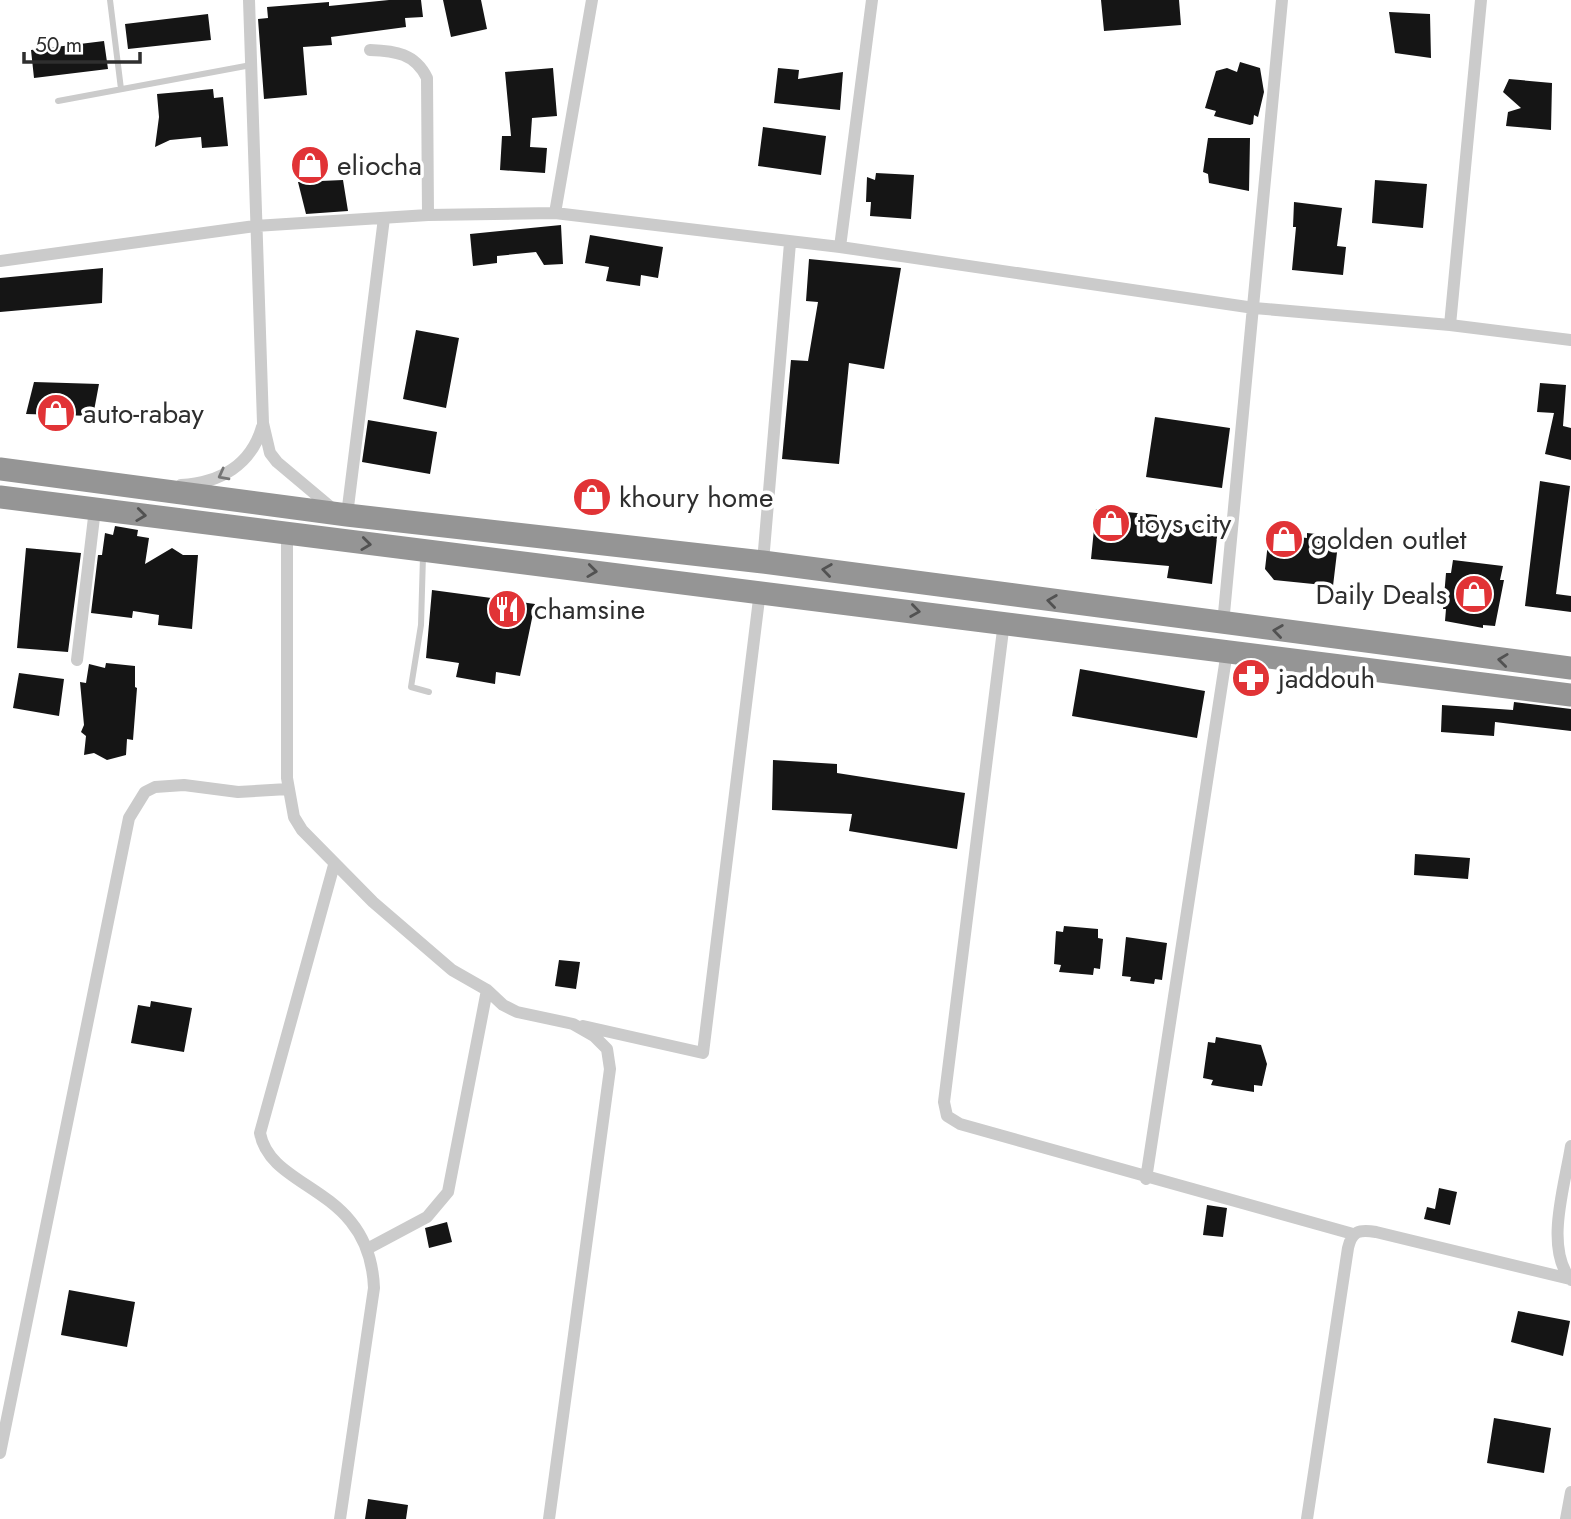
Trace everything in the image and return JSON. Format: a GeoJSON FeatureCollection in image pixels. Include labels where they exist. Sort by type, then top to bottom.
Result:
{"type":"FeatureCollection","features":[{"type":"Feature","properties":{"kind":"highway"},"geometry":{"type":"LineString","coordinates":[[0,469],[343,514],[763,562],[1571,668]]}},
{"type":"Feature","properties":{"kind":"highway"},"geometry":{"type":"LineString","coordinates":[[0,497],[1571,695]]}},
{"type":"Feature","properties":{"kind":"street"},"geometry":{"type":"LineString","coordinates":[[249,0],[263,423],[270,453],[277,462],[343,514]]}},
{"type":"Feature","properties":{"kind":"street"},"geometry":{"type":"LineString","coordinates":[[555,213],[592,0]]}},
{"type":"Feature","properties":{"kind":"street"},"geometry":{"type":"LineString","coordinates":[[840,247],[872,0]]}},
{"type":"Feature","properties":{"kind":"street"},"geometry":{"type":"LineString","coordinates":[[1223,624],[1282,0]]}},
{"type":"Feature","properties":{"kind":"street"},"geometry":{"type":"LineString","coordinates":[[1450,325],[1481,0]]}},
{"type":"Feature","properties":{"kind":"street"},"geometry":{"type":"LineString","coordinates":[[370,50],[405,54],[422,69],[426,78],[428,215]]}},
{"type":"Feature","properties":{"kind":"street"},"geometry":{"type":"LineString","coordinates":[[0,261],[255,226],[428,215],[555,213],[840,247],[1254,308],[1450,325],[1571,340]]}},
{"type":"Feature","properties":{"kind":"street"},"geometry":{"type":"LineString","coordinates":[[343,514],[384,218]]}},
{"type":"Feature","properties":{"kind":"street"},"geometry":{"type":"LineString","coordinates":[[763,562],[790,243]]}},
{"type":"Feature","properties":{"kind":"street"},"geometry":{"type":"LineString","coordinates":[[136,487],[194,484],[223,476],[248,457],[263,423]]}},
{"type":"Feature","properties":{"kind":"street"},"geometry":{"type":"LineString","coordinates":[[77,660],[94,509]]}},
{"type":"Feature","properties":{"kind":"street"},"geometry":{"type":"LineString","coordinates":[[287,533],[288,789],[294,817],[302,830],[334,864],[452,970],[487,990],[503,1005],[517,1012],[703,1053],[760,591]]}},
{"type":"Feature","properties":{"kind":"street"},"geometry":{"type":"LineString","coordinates":[[1004,622],[945,1110],[947,1116],[960,1124],[1146,1179],[1353,1234],[1365,1230],[1571,1280]]}},
{"type":"Feature","properties":{"kind":"street"},"geometry":{"type":"LineString","coordinates":[[1146,1179],[1227,651]]}},
{"type":"Feature","properties":{"kind":"street"},"geometry":{"type":"LineString","coordinates":[[0,1453],[129,818],[145,792],[155,787],[184,785],[238,792],[288,789]]}},
{"type":"Feature","properties":{"kind":"street"},"geometry":{"type":"LineString","coordinates":[[334,864],[260,1133],[270,1157],[337,1205],[350,1218],[367,1249],[373,1269],[374,1288],[340,1519]]}},
{"type":"Feature","properties":{"kind":"street"},"geometry":{"type":"LineString","coordinates":[[367,1249],[427,1217],[448,1192],[487,990]]}},
{"type":"Feature","properties":{"kind":"street"},"geometry":{"type":"LineString","coordinates":[[549,1519],[610,1069],[610,1058],[603,1042],[573,1024]]}},
{"type":"Feature","properties":{"kind":"street"},"geometry":{"type":"LineString","coordinates":[[1571,1146],[1556,1241],[1559,1260],[1571,1280]]}},
{"type":"Feature","properties":{"kind":"street"},"geometry":{"type":"LineString","coordinates":[[1307,1519],[1348,1248],[1353,1234]]}},
{"type":"Feature","properties":{"kind":"street"},"geometry":{"type":"LineString","coordinates":[[1566,1519],[1571,1492]]}},
{"type":"Feature","properties":{"kind":"lane"},"geometry":{"type":"LineString","coordinates":[[110,0],[121,89]]}},
{"type":"Feature","properties":{"kind":"lane"},"geometry":{"type":"LineString","coordinates":[[58,101],[250,65]]}},
{"type":"Feature","properties":{"kind":"lane"},"geometry":{"type":"LineString","coordinates":[[423,551],[421,625],[411,687],[429,692]]}},
{"type":"Feature","properties":{"kind":"building"},"geometry":{"type":"Polygon","coordinates":[[[421,0],[423,17],[405,18],[406,27],[331,37],[332,45],[303,47],[307,95],[264,99],[258,19],[268,18],[267,7],[329,2],[329,6],[421,0]]]}},
{"type":"Feature","properties":{"kind":"building"},"geometry":{"type":"Polygon","coordinates":[[[443,0],[481,0],[487,29],[451,37],[443,0]]]}},
{"type":"Feature","properties":{"kind":"building"},"geometry":{"type":"Polygon","coordinates":[[[1101,0],[1179,0],[1181,25],[1104,31],[1101,0]]]}},
{"type":"Feature","properties":{"kind":"building"},"geometry":{"type":"Polygon","coordinates":[[[1389,12],[1430,14],[1431,58],[1395,53],[1389,12]]]}},
{"type":"Feature","properties":{"kind":"building"},"geometry":{"type":"Polygon","coordinates":[[[208,14],[211,40],[128,49],[125,24],[208,14]]]}},
{"type":"Feature","properties":{"kind":"building"},"geometry":{"type":"Polygon","coordinates":[[[104,41],[108,69],[34,78],[31,50],[104,41]]]}},
{"type":"Feature","properties":{"kind":"building"},"geometry":{"type":"Polygon","coordinates":[[[1240,62],[1260,68],[1264,92],[1258,117],[1254,115],[1253,124],[1250,125],[1214,116],[1216,111],[1205,108],[1216,71],[1227,68],[1237,72],[1240,62]]]}},
{"type":"Feature","properties":{"kind":"building"},"geometry":{"type":"Polygon","coordinates":[[[553,68],[557,116],[532,118],[530,147],[547,148],[545,173],[500,170],[502,136],[511,136],[505,72],[553,68]]]}},
{"type":"Feature","properties":{"kind":"building"},"geometry":{"type":"Polygon","coordinates":[[[778,68],[799,70],[798,79],[843,72],[840,110],[774,103],[778,68]]]}},
{"type":"Feature","properties":{"kind":"building"},"geometry":{"type":"Polygon","coordinates":[[[1509,79],[1552,83],[1551,130],[1506,126],[1508,112],[1521,108],[1503,92],[1509,79]]]}},
{"type":"Feature","properties":{"kind":"building"},"geometry":{"type":"Polygon","coordinates":[[[213,89],[214,98],[223,97],[228,146],[202,148],[201,137],[170,140],[155,147],[159,117],[157,94],[213,89]]]}},
{"type":"Feature","properties":{"kind":"building"},"geometry":{"type":"Polygon","coordinates":[[[763,127],[826,136],[821,175],[758,166],[763,127]]]}},
{"type":"Feature","properties":{"kind":"building"},"geometry":{"type":"Polygon","coordinates":[[[1208,138],[1250,138],[1249,191],[1209,183],[1208,174],[1203,172],[1208,138]]]}},
{"type":"Feature","properties":{"kind":"building"},"geometry":{"type":"Polygon","coordinates":[[[876,173],[914,175],[911,219],[870,216],[871,202],[866,202],[867,177],[875,180],[876,173]]]}},
{"type":"Feature","properties":{"kind":"building"},"geometry":{"type":"Polygon","coordinates":[[[343,180],[348,211],[306,214],[298,182],[343,180]]]}},
{"type":"Feature","properties":{"kind":"building"},"geometry":{"type":"Polygon","coordinates":[[[1375,180],[1427,184],[1423,228],[1372,223],[1375,180]]]}},
{"type":"Feature","properties":{"kind":"building"},"geometry":{"type":"Polygon","coordinates":[[[1294,202],[1342,208],[1337,246],[1346,247],[1343,275],[1292,270],[1296,227],[1293,227],[1294,202]]]}},
{"type":"Feature","properties":{"kind":"building"},"geometry":{"type":"Polygon","coordinates":[[[561,225],[563,264],[544,265],[536,252],[497,256],[497,263],[473,266],[470,234],[561,225]]]}},
{"type":"Feature","properties":{"kind":"building"},"geometry":{"type":"Polygon","coordinates":[[[590,235],[663,247],[658,278],[641,275],[640,286],[606,281],[609,267],[585,263],[590,235]]]}},
{"type":"Feature","properties":{"kind":"building"},"geometry":{"type":"Polygon","coordinates":[[[809,259],[901,268],[884,369],[849,363],[839,464],[782,459],[791,360],[808,361],[818,302],[806,301],[809,259]]]}},
{"type":"Feature","properties":{"kind":"building"},"geometry":{"type":"Polygon","coordinates":[[[103,268],[102,303],[0,312],[0,278],[103,268]]]}},
{"type":"Feature","properties":{"kind":"building"},"geometry":{"type":"Polygon","coordinates":[[[416,330],[459,338],[446,408],[403,399],[416,330]]]}},
{"type":"Feature","properties":{"kind":"building"},"geometry":{"type":"Polygon","coordinates":[[[34,382],[99,384],[93,416],[26,414],[34,382]]]}},
{"type":"Feature","properties":{"kind":"building"},"geometry":{"type":"Polygon","coordinates":[[[1540,383],[1566,385],[1563,426],[1571,428],[1571,460],[1545,454],[1554,413],[1537,412],[1540,383]]]}},
{"type":"Feature","properties":{"kind":"building"},"geometry":{"type":"Polygon","coordinates":[[[1155,417],[1230,428],[1222,488],[1146,477],[1155,417]]]}},
{"type":"Feature","properties":{"kind":"building"},"geometry":{"type":"Polygon","coordinates":[[[368,420],[437,432],[430,474],[362,462],[368,420]]]}},
{"type":"Feature","properties":{"kind":"building"},"geometry":{"type":"Polygon","coordinates":[[[1540,481],[1570,486],[1556,594],[1571,596],[1571,612],[1525,606],[1540,481]]]}},
{"type":"Feature","properties":{"kind":"building"},"geometry":{"type":"Polygon","coordinates":[[[1096,509],[1157,515],[1157,521],[1218,528],[1212,584],[1167,578],[1169,566],[1091,559],[1096,509]]]}},
{"type":"Feature","properties":{"kind":"building"},"geometry":{"type":"Polygon","coordinates":[[[115,526],[138,530],[137,536],[149,538],[145,564],[172,548],[183,555],[198,555],[192,629],[158,625],[159,615],[133,611],[132,618],[91,613],[98,555],[102,555],[105,533],[113,535],[115,526]]]}},
{"type":"Feature","properties":{"kind":"building"},"geometry":{"type":"Polygon","coordinates":[[[1307,533],[1325,535],[1324,542],[1338,544],[1333,586],[1274,580],[1265,569],[1269,534],[1307,538],[1307,533]]]}},
{"type":"Feature","properties":{"kind":"building"},"geometry":{"type":"Polygon","coordinates":[[[26,548],[81,553],[68,652],[17,648],[26,548]]]}},
{"type":"Feature","properties":{"kind":"building","name":"Daily Deals"},"geometry":{"type":"Polygon","coordinates":[[[1453,560],[1503,566],[1500,580],[1504,580],[1495,626],[1483,625],[1483,628],[1445,621],[1446,609],[1443,609],[1446,573],[1451,573],[1453,560]]]}},
{"type":"Feature","properties":{"kind":"building"},"geometry":{"type":"Polygon","coordinates":[[[432,590],[535,604],[520,676],[496,672],[495,684],[456,677],[459,663],[426,658],[432,590]]]}},
{"type":"Feature","properties":{"kind":"building"},"geometry":{"type":"Polygon","coordinates":[[[106,663],[135,666],[137,688],[133,740],[127,739],[126,755],[107,760],[94,753],[84,755],[86,736],[81,732],[84,725],[80,682],[86,683],[89,664],[105,668],[106,663]]]}},
{"type":"Feature","properties":{"kind":"building"},"geometry":{"type":"Polygon","coordinates":[[[1080,669],[1205,691],[1197,738],[1072,716],[1080,669]]]}},
{"type":"Feature","properties":{"kind":"building"},"geometry":{"type":"Polygon","coordinates":[[[19,673],[64,679],[59,716],[13,708],[19,673]]]}},
{"type":"Feature","properties":{"kind":"building"},"geometry":{"type":"Polygon","coordinates":[[[1514,702],[1571,709],[1571,731],[1495,722],[1494,736],[1441,732],[1442,705],[1513,710],[1514,702]]]}},
{"type":"Feature","properties":{"kind":"building"},"geometry":{"type":"Polygon","coordinates":[[[773,760],[837,764],[837,773],[965,793],[957,849],[849,831],[852,814],[772,810],[773,760]]]}},
{"type":"Feature","properties":{"kind":"building"},"geometry":{"type":"Polygon","coordinates":[[[1415,854],[1470,858],[1468,879],[1414,875],[1415,854]]]}},
{"type":"Feature","properties":{"kind":"building"},"geometry":{"type":"Polygon","coordinates":[[[1064,926],[1098,929],[1098,938],[1103,939],[1100,969],[1094,968],[1093,975],[1059,972],[1061,965],[1054,964],[1056,931],[1063,932],[1064,926]]]}},
{"type":"Feature","properties":{"kind":"building"},"geometry":{"type":"Polygon","coordinates":[[[1126,937],[1167,943],[1162,980],[1155,979],[1154,984],[1130,981],[1131,977],[1122,976],[1126,937]]]}},
{"type":"Feature","properties":{"kind":"building"},"geometry":{"type":"Polygon","coordinates":[[[559,960],[580,962],[576,989],[555,986],[559,960]]]}},
{"type":"Feature","properties":{"kind":"building"},"geometry":{"type":"Polygon","coordinates":[[[151,1001],[192,1008],[184,1052],[131,1043],[138,1005],[150,1007],[151,1001]]]}},
{"type":"Feature","properties":{"kind":"building"},"geometry":{"type":"Polygon","coordinates":[[[1216,1037],[1261,1045],[1267,1064],[1262,1086],[1254,1085],[1254,1092],[1211,1085],[1213,1080],[1203,1078],[1208,1042],[1215,1043],[1216,1037]]]}},
{"type":"Feature","properties":{"kind":"building"},"geometry":{"type":"Polygon","coordinates":[[[1439,1188],[1457,1192],[1450,1225],[1424,1219],[1427,1207],[1435,1209],[1439,1188]]]}},
{"type":"Feature","properties":{"kind":"building"},"geometry":{"type":"Polygon","coordinates":[[[1207,1205],[1227,1208],[1223,1237],[1203,1235],[1207,1205]]]}},
{"type":"Feature","properties":{"kind":"building"},"geometry":{"type":"Polygon","coordinates":[[[447,1222],[452,1242],[429,1248],[425,1228],[447,1222]]]}},
{"type":"Feature","properties":{"kind":"building"},"geometry":{"type":"Polygon","coordinates":[[[69,1290],[135,1302],[127,1347],[61,1335],[69,1290]]]}},
{"type":"Feature","properties":{"kind":"building"},"geometry":{"type":"Polygon","coordinates":[[[1518,1311],[1570,1321],[1563,1356],[1511,1342],[1518,1311]]]}},
{"type":"Feature","properties":{"kind":"building"},"geometry":{"type":"Polygon","coordinates":[[[1494,1418],[1551,1428],[1544,1473],[1487,1463],[1494,1418]]]}},
{"type":"Feature","properties":{"kind":"building"},"geometry":{"type":"Polygon","coordinates":[[[368,1499],[408,1505],[406,1519],[365,1519],[368,1499]]]}},
{"type":"Feature","properties":{"kind":"place","name":"eliocha"},"geometry":{"type":"Point","coordinates":[310,165]}},
{"type":"Feature","properties":{"kind":"place","name":"auto-rabay"},"geometry":{"type":"Point","coordinates":[56,413]}},
{"type":"Feature","properties":{"kind":"place","name":"khoury home"},"geometry":{"type":"Point","coordinates":[592,497]}},
{"type":"Feature","properties":{"kind":"place","name":"toys city"},"geometry":{"type":"Point","coordinates":[1111,523]}},
{"type":"Feature","properties":{"kind":"place","name":"golden outlet"},"geometry":{"type":"Point","coordinates":[1284,539]}},
{"type":"Feature","properties":{"kind":"place","name":"Daily Deals"},"geometry":{"type":"Point","coordinates":[1474,594]}},
{"type":"Feature","properties":{"kind":"place","name":"chamsine"},"geometry":{"type":"Point","coordinates":[507,609]}},
{"type":"Feature","properties":{"kind":"place","name":"jaddouh"},"geometry":{"type":"Point","coordinates":[1251,678]}}]}
